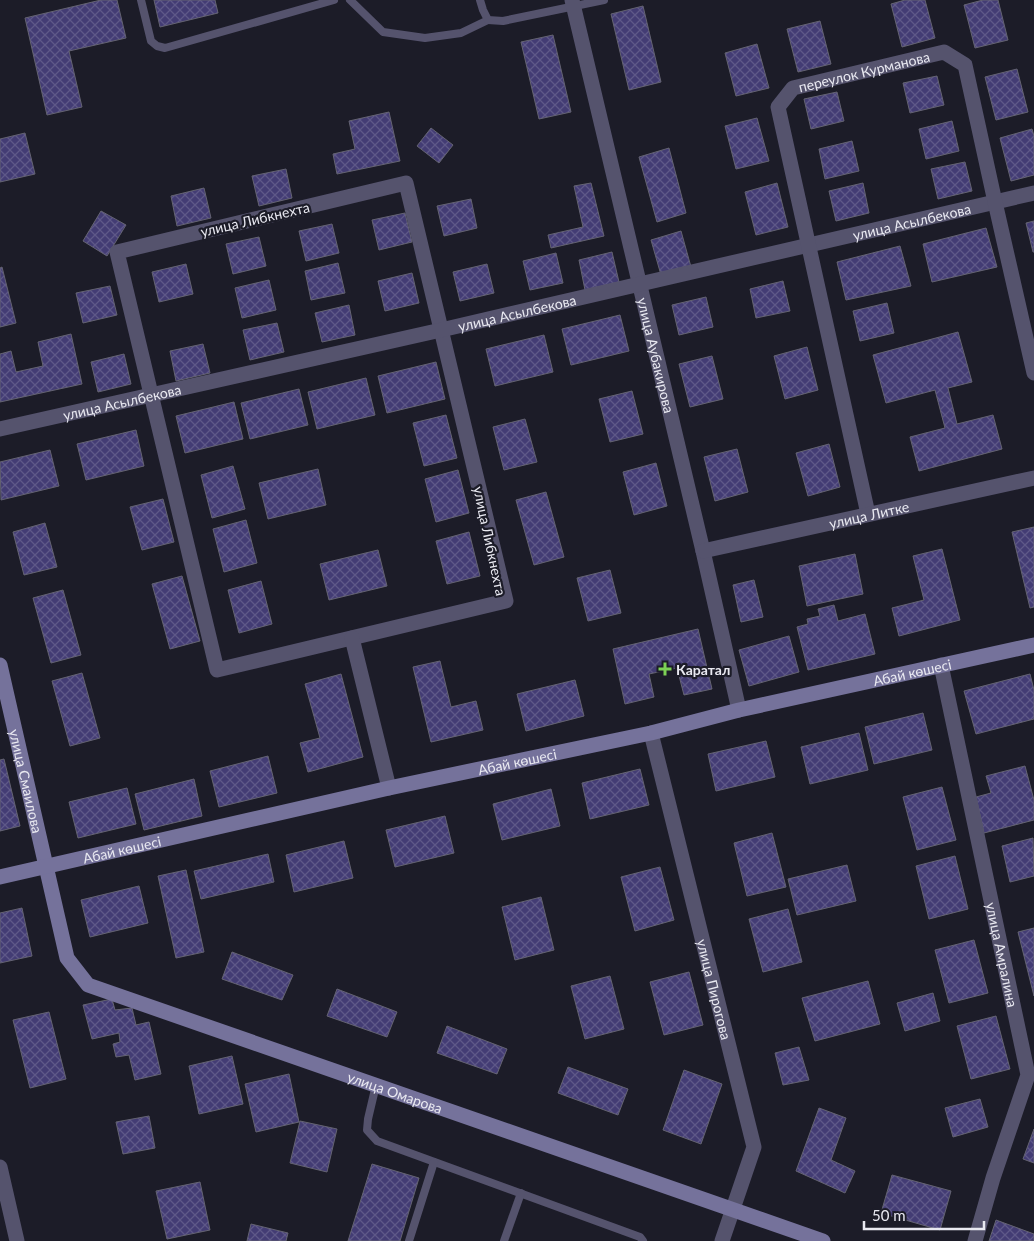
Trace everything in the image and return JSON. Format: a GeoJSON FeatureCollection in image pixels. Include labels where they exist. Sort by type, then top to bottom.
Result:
{"type":"FeatureCollection","features":[{"type":"Feature","properties":{"kind":"street","name":"улица Аубакирова"},"geometry":{"type":"LineString","coordinates":[[573,4],[703,550],[739,710]]}},
{"type":"Feature","properties":{"kind":"street","name":"переулок Курманова"},"geometry":{"type":"LineString","coordinates":[[868,514],[778,107],[793,88],[944,52],[965,65],[1034,373]]}},
{"type":"Feature","properties":{"kind":"street","name":"улица Либкнехта"},"geometry":{"type":"LineString","coordinates":[[406,183],[441,330],[506,601],[217,670],[117,252],[406,183]]}},
{"type":"Feature","properties":{"kind":"street","name":"улица Асылбекова"},"geometry":{"type":"LineString","coordinates":[[0,429],[1034,194]]}},
{"type":"Feature","properties":{"kind":"street","name":"улица Литке"},"geometry":{"type":"LineString","coordinates":[[703,550],[1034,478]]}},
{"type":"Feature","properties":{"kind":"street"},"geometry":{"type":"LineString","coordinates":[[352,638],[389,788]]}},
{"type":"Feature","properties":{"kind":"street","name":"Абай көшесі"},"geometry":{"type":"LineString","coordinates":[[0,877],[389,788],[651,733],[739,710],[1034,645]]}},
{"type":"Feature","properties":{"kind":"street","name":"улица Смаилова"},"geometry":{"type":"LineString","coordinates":[[0,665],[46,866]]}},
{"type":"Feature","properties":{"kind":"street","name":"улица Амралина"},"geometry":{"type":"LineString","coordinates":[[941,665],[1028,1075],[993,1178],[975,1241]]}},
{"type":"Feature","properties":{"kind":"street","name":"улица Пирогова"},"geometry":{"type":"LineString","coordinates":[[651,733],[754,1147],[722,1241]]}},
{"type":"Feature","properties":{"kind":"street","name":"улица Омарова"},"geometry":{"type":"LineString","coordinates":[[46,866],[67,958],[88,985],[823,1241]]}},
{"type":"Feature","properties":{"kind":"street"},"geometry":{"type":"LineString","coordinates":[[0,1167],[18,1241]]}},
{"type":"Feature","properties":{"kind":"lane"},"geometry":{"type":"LineString","coordinates":[[141,0],[151,41],[157,46],[165,48],[334,0]]}},
{"type":"Feature","properties":{"kind":"lane"},"geometry":{"type":"LineString","coordinates":[[350,0],[383,32],[425,38],[461,33],[488,20],[503,21],[573,4],[604,0]]}},
{"type":"Feature","properties":{"kind":"lane"},"geometry":{"type":"LineString","coordinates":[[480,0],[488,20]]}},
{"type":"Feature","properties":{"kind":"lane"},"geometry":{"type":"LineString","coordinates":[[376,1084],[367,1130],[377,1141],[640,1237],[643,1241]]}},
{"type":"Feature","properties":{"kind":"lane"},"geometry":{"type":"LineString","coordinates":[[409,1241],[434,1162]]}},
{"type":"Feature","properties":{"kind":"lane"},"geometry":{"type":"LineString","coordinates":[[504,1241],[521,1193]]}},
{"type":"Feature","properties":{"kind":"building"},"geometry":{"type":"Polygon","coordinates":[[[101,0],[117,0],[126,38],[69,51],[82,107],[47,115],[25,18],[101,0]]]}},
{"type":"Feature","properties":{"kind":"building"},"geometry":{"type":"Polygon","coordinates":[[[154,0],[215,0],[218,13],[160,27],[154,0]]]}},
{"type":"Feature","properties":{"kind":"building"},"geometry":{"type":"Polygon","coordinates":[[[905,0],[925,0],[935,38],[902,47],[891,4],[905,0]]]}},
{"type":"Feature","properties":{"kind":"building"},"geometry":{"type":"Polygon","coordinates":[[[983,0],[998,0],[1008,40],[975,48],[964,5],[983,0]]]}},
{"type":"Feature","properties":{"kind":"building"},"geometry":{"type":"Polygon","coordinates":[[[643,6],[661,82],[629,90],[611,14],[643,6]]]}},
{"type":"Feature","properties":{"kind":"building"},"geometry":{"type":"Polygon","coordinates":[[[820,21],[831,64],[798,72],[787,29],[820,21]]]}},
{"type":"Feature","properties":{"kind":"building"},"geometry":{"type":"Polygon","coordinates":[[[553,35],[571,112],[539,119],[521,42],[553,35]]]}},
{"type":"Feature","properties":{"kind":"building"},"geometry":{"type":"Polygon","coordinates":[[[757,44],[769,88],[736,96],[725,53],[757,44]]]}},
{"type":"Feature","properties":{"kind":"building"},"geometry":{"type":"Polygon","coordinates":[[[1017,69],[1028,112],[996,120],[985,77],[1017,69]]]}},
{"type":"Feature","properties":{"kind":"building"},"geometry":{"type":"Polygon","coordinates":[[[937,76],[944,105],[910,113],[903,83],[937,76]]]}},
{"type":"Feature","properties":{"kind":"building"},"geometry":{"type":"Polygon","coordinates":[[[837,92],[844,121],[811,129],[804,99],[837,92]]]}},
{"type":"Feature","properties":{"kind":"building"},"geometry":{"type":"Polygon","coordinates":[[[389,112],[400,161],[337,174],[333,154],[355,149],[349,121],[389,112]]]}},
{"type":"Feature","properties":{"kind":"building"},"geometry":{"type":"Polygon","coordinates":[[[757,118],[769,161],[736,169],[725,126],[757,118]]]}},
{"type":"Feature","properties":{"kind":"building"},"geometry":{"type":"Polygon","coordinates":[[[952,121],[959,151],[926,159],[919,129],[952,121]]]}},
{"type":"Feature","properties":{"kind":"building"},"geometry":{"type":"Polygon","coordinates":[[[431,128],[453,145],[439,163],[417,146],[431,128]]]}},
{"type":"Feature","properties":{"kind":"building"},"geometry":{"type":"Polygon","coordinates":[[[1032,129],[1034,136],[1034,175],[1011,181],[1000,138],[1032,129]]]}},
{"type":"Feature","properties":{"kind":"building"},"geometry":{"type":"Polygon","coordinates":[[[25,133],[35,174],[0,182],[0,139],[25,133]]]}},
{"type":"Feature","properties":{"kind":"building"},"geometry":{"type":"Polygon","coordinates":[[[852,141],[859,171],[825,179],[819,149],[852,141]]]}},
{"type":"Feature","properties":{"kind":"building"},"geometry":{"type":"Polygon","coordinates":[[[669,148],[686,213],[657,222],[639,157],[669,148]]]}},
{"type":"Feature","properties":{"kind":"building"},"geometry":{"type":"Polygon","coordinates":[[[965,162],[972,191],[938,199],[931,169],[965,162]]]}},
{"type":"Feature","properties":{"kind":"building"},"geometry":{"type":"Polygon","coordinates":[[[286,169],[292,198],[259,206],[252,176],[286,169]]]}},
{"type":"Feature","properties":{"kind":"building"},"geometry":{"type":"Polygon","coordinates":[[[591,183],[604,236],[551,248],[548,235],[583,227],[574,186],[591,183]]]}},
{"type":"Feature","properties":{"kind":"building"},"geometry":{"type":"Polygon","coordinates":[[[777,183],[788,227],[756,235],[745,192],[777,183]]]}},
{"type":"Feature","properties":{"kind":"building"},"geometry":{"type":"Polygon","coordinates":[[[863,183],[869,213],[836,221],[829,191],[863,183]]]}},
{"type":"Feature","properties":{"kind":"building"},"geometry":{"type":"Polygon","coordinates":[[[204,188],[211,218],[177,226],[171,196],[204,188]]]}},
{"type":"Feature","properties":{"kind":"building"},"geometry":{"type":"Polygon","coordinates":[[[471,199],[477,228],[444,236],[437,206],[471,199]]]}},
{"type":"Feature","properties":{"kind":"building"},"geometry":{"type":"Polygon","coordinates":[[[101,211],[126,225],[107,256],[83,241],[101,211]]]}},
{"type":"Feature","properties":{"kind":"building"},"geometry":{"type":"Polygon","coordinates":[[[405,213],[412,242],[379,250],[372,220],[405,213]]]}},
{"type":"Feature","properties":{"kind":"building"},"geometry":{"type":"Polygon","coordinates":[[[1034,221],[1034,252],[1033,252],[1026,223],[1034,221]]]}},
{"type":"Feature","properties":{"kind":"building"},"geometry":{"type":"Polygon","coordinates":[[[332,224],[339,253],[306,261],[299,231],[332,224]]]}},
{"type":"Feature","properties":{"kind":"building"},"geometry":{"type":"Polygon","coordinates":[[[986,228],[997,267],[932,282],[923,244],[986,228]]]}},
{"type":"Feature","properties":{"kind":"building"},"geometry":{"type":"Polygon","coordinates":[[[681,231],[691,267],[661,275],[651,240],[681,231]]]}},
{"type":"Feature","properties":{"kind":"building"},"geometry":{"type":"Polygon","coordinates":[[[259,237],[266,266],[233,274],[226,244],[259,237]]]}},
{"type":"Feature","properties":{"kind":"building"},"geometry":{"type":"Polygon","coordinates":[[[900,246],[911,286],[846,300],[837,262],[900,246]]]}},
{"type":"Feature","properties":{"kind":"building"},"geometry":{"type":"Polygon","coordinates":[[[612,252],[619,282],[585,290],[579,260],[612,252]]]}},
{"type":"Feature","properties":{"kind":"building"},"geometry":{"type":"Polygon","coordinates":[[[556,253],[563,283],[530,290],[523,261],[556,253]]]}},
{"type":"Feature","properties":{"kind":"building"},"geometry":{"type":"Polygon","coordinates":[[[338,263],[345,293],[311,300],[305,271],[338,263]]]}},
{"type":"Feature","properties":{"kind":"building"},"geometry":{"type":"Polygon","coordinates":[[[186,264],[193,294],[159,302],[152,272],[186,264]]]}},
{"type":"Feature","properties":{"kind":"building"},"geometry":{"type":"Polygon","coordinates":[[[487,264],[494,293],[460,301],[453,272],[487,264]]]}},
{"type":"Feature","properties":{"kind":"building"},"geometry":{"type":"Polygon","coordinates":[[[2,267],[16,323],[0,327],[0,268],[2,267]]]}},
{"type":"Feature","properties":{"kind":"building"},"geometry":{"type":"Polygon","coordinates":[[[412,273],[419,303],[385,311],[378,281],[412,273]]]}},
{"type":"Feature","properties":{"kind":"building"},"geometry":{"type":"Polygon","coordinates":[[[269,280],[276,310],[242,318],[235,288],[269,280]]]}},
{"type":"Feature","properties":{"kind":"building"},"geometry":{"type":"Polygon","coordinates":[[[783,281],[790,311],[756,318],[750,289],[783,281]]]}},
{"type":"Feature","properties":{"kind":"building"},"geometry":{"type":"Polygon","coordinates":[[[110,286],[117,315],[83,323],[76,293],[110,286]]]}},
{"type":"Feature","properties":{"kind":"building"},"geometry":{"type":"Polygon","coordinates":[[[706,297],[713,327],[679,335],[672,305],[706,297]]]}},
{"type":"Feature","properties":{"kind":"building"},"geometry":{"type":"Polygon","coordinates":[[[887,303],[894,333],[860,341],[853,311],[887,303]]]}},
{"type":"Feature","properties":{"kind":"building"},"geometry":{"type":"Polygon","coordinates":[[[349,305],[355,335],[322,342],[315,313],[349,305]]]}},
{"type":"Feature","properties":{"kind":"building"},"geometry":{"type":"Polygon","coordinates":[[[620,315],[629,351],[571,365],[562,329],[620,315]]]}},
{"type":"Feature","properties":{"kind":"building"},"geometry":{"type":"Polygon","coordinates":[[[277,323],[284,352],[250,360],[243,330],[277,323]]]}},
{"type":"Feature","properties":{"kind":"building"},"geometry":{"type":"Polygon","coordinates":[[[958,332],[972,382],[948,388],[957,424],[993,415],[1002,449],[919,471],[910,437],[945,428],[935,390],[886,403],[873,355],[958,332]]]}},
{"type":"Feature","properties":{"kind":"building"},"geometry":{"type":"Polygon","coordinates":[[[71,334],[82,384],[0,402],[0,354],[11,351],[16,372],[43,366],[38,342],[71,334]]]}},
{"type":"Feature","properties":{"kind":"building"},"geometry":{"type":"Polygon","coordinates":[[[544,335],[553,372],[495,386],[486,349],[544,335]]]}},
{"type":"Feature","properties":{"kind":"building"},"geometry":{"type":"Polygon","coordinates":[[[203,344],[210,373],[176,381],[170,351],[203,344]]]}},
{"type":"Feature","properties":{"kind":"building"},"geometry":{"type":"Polygon","coordinates":[[[807,347],[818,390],[785,399],[774,356],[807,347]]]}},
{"type":"Feature","properties":{"kind":"building"},"geometry":{"type":"Polygon","coordinates":[[[124,354],[131,384],[98,392],[91,362],[124,354]]]}},
{"type":"Feature","properties":{"kind":"building"},"geometry":{"type":"Polygon","coordinates":[[[712,356],[723,399],[690,407],[679,364],[712,356]]]}},
{"type":"Feature","properties":{"kind":"building"},"geometry":{"type":"Polygon","coordinates":[[[436,362],[445,399],[387,413],[378,376],[436,362]]]}},
{"type":"Feature","properties":{"kind":"building"},"geometry":{"type":"Polygon","coordinates":[[[366,378],[375,415],[317,429],[308,392],[366,378]]]}},
{"type":"Feature","properties":{"kind":"building"},"geometry":{"type":"Polygon","coordinates":[[[299,389],[308,425],[250,439],[241,403],[299,389]]]}},
{"type":"Feature","properties":{"kind":"building"},"geometry":{"type":"Polygon","coordinates":[[[632,391],[643,434],[610,442],[599,399],[632,391]]]}},
{"type":"Feature","properties":{"kind":"building"},"geometry":{"type":"Polygon","coordinates":[[[234,402],[243,439],[185,453],[176,416],[234,402]]]}},
{"type":"Feature","properties":{"kind":"building"},"geometry":{"type":"Polygon","coordinates":[[[446,415],[457,458],[424,466],[413,423],[446,415]]]}},
{"type":"Feature","properties":{"kind":"building"},"geometry":{"type":"Polygon","coordinates":[[[525,419],[537,462],[504,470],[493,427],[525,419]]]}},
{"type":"Feature","properties":{"kind":"building"},"geometry":{"type":"Polygon","coordinates":[[[136,430],[144,466],[86,480],[77,444],[136,430]]]}},
{"type":"Feature","properties":{"kind":"building"},"geometry":{"type":"Polygon","coordinates":[[[829,444],[840,487],[808,496],[796,453],[829,444]]]}},
{"type":"Feature","properties":{"kind":"building"},"geometry":{"type":"Polygon","coordinates":[[[737,449],[748,492],[715,501],[704,457],[737,449]]]}},
{"type":"Feature","properties":{"kind":"building"},"geometry":{"type":"Polygon","coordinates":[[[50,450],[59,486],[1,500],[0,462],[50,450]]]}},
{"type":"Feature","properties":{"kind":"building"},"geometry":{"type":"Polygon","coordinates":[[[656,463],[667,506],[634,515],[623,472],[656,463]]]}},
{"type":"Feature","properties":{"kind":"building"},"geometry":{"type":"Polygon","coordinates":[[[233,466],[245,509],[212,518],[201,475],[233,466]]]}},
{"type":"Feature","properties":{"kind":"building"},"geometry":{"type":"Polygon","coordinates":[[[318,469],[326,505],[268,519],[259,483],[318,469]]]}},
{"type":"Feature","properties":{"kind":"building"},"geometry":{"type":"Polygon","coordinates":[[[458,470],[469,513],[436,522],[425,479],[458,470]]]}},
{"type":"Feature","properties":{"kind":"building"},"geometry":{"type":"Polygon","coordinates":[[[546,492],[564,557],[534,565],[516,500],[546,492]]]}},
{"type":"Feature","properties":{"kind":"building"},"geometry":{"type":"Polygon","coordinates":[[[163,499],[174,542],[142,550],[130,507],[163,499]]]}},
{"type":"Feature","properties":{"kind":"building"},"geometry":{"type":"Polygon","coordinates":[[[246,520],[257,563],[224,572],[213,529],[246,520]]]}},
{"type":"Feature","properties":{"kind":"building"},"geometry":{"type":"Polygon","coordinates":[[[45,523],[57,567],[24,575],[13,532],[45,523]]]}},
{"type":"Feature","properties":{"kind":"building"},"geometry":{"type":"Polygon","coordinates":[[[1034,527],[1034,607],[1030,608],[1012,532],[1034,527]]]}},
{"type":"Feature","properties":{"kind":"building"},"geometry":{"type":"Polygon","coordinates":[[[469,532],[480,576],[447,584],[436,541],[469,532]]]}},
{"type":"Feature","properties":{"kind":"building"},"geometry":{"type":"Polygon","coordinates":[[[942,549],[960,620],[899,636],[892,608],[924,600],[913,556],[942,549]]]}},
{"type":"Feature","properties":{"kind":"building"},"geometry":{"type":"Polygon","coordinates":[[[378,550],[387,586],[329,600],[320,564],[378,550]]]}},
{"type":"Feature","properties":{"kind":"building"},"geometry":{"type":"Polygon","coordinates":[[[855,554],[863,594],[807,606],[799,566],[855,554]]]}},
{"type":"Feature","properties":{"kind":"building"},"geometry":{"type":"Polygon","coordinates":[[[610,570],[621,613],[588,621],[577,578],[610,570]]]}},
{"type":"Feature","properties":{"kind":"building"},"geometry":{"type":"Polygon","coordinates":[[[182,576],[200,641],[170,649],[152,584],[182,576]]]}},
{"type":"Feature","properties":{"kind":"building"},"geometry":{"type":"Polygon","coordinates":[[[754,580],[763,617],[741,622],[733,585],[754,580]]]}},
{"type":"Feature","properties":{"kind":"building"},"geometry":{"type":"Polygon","coordinates":[[[261,581],[272,624],[239,633],[228,590],[261,581]]]}},
{"type":"Feature","properties":{"kind":"building"},"geometry":{"type":"Polygon","coordinates":[[[63,590],[81,655],[51,663],[33,598],[63,590]]]}},
{"type":"Feature","properties":{"kind":"building"},"geometry":{"type":"Polygon","coordinates":[[[834,605],[838,621],[865,614],[875,654],[808,670],[797,627],[808,624],[807,619],[820,616],[818,609],[834,605]]]}},
{"type":"Feature","properties":{"kind":"building"},"geometry":{"type":"Polygon","coordinates":[[[698,629],[712,689],[684,695],[677,668],[649,674],[654,697],[625,704],[613,649],[698,629]]]}},
{"type":"Feature","properties":{"kind":"building"},"geometry":{"type":"Polygon","coordinates":[[[789,636],[799,672],[749,686],[739,650],[789,636]]]}},
{"type":"Feature","properties":{"kind":"building"},"geometry":{"type":"Polygon","coordinates":[[[440,661],[451,707],[476,701],[483,730],[431,742],[413,667],[440,661]]]}},
{"type":"Feature","properties":{"kind":"building"},"geometry":{"type":"Polygon","coordinates":[[[82,673],[100,738],[70,746],[52,681],[82,673]]]}},
{"type":"Feature","properties":{"kind":"building"},"geometry":{"type":"Polygon","coordinates":[[[341,674],[363,757],[308,772],[300,743],[320,738],[305,684],[341,674]]]}},
{"type":"Feature","properties":{"kind":"building"},"geometry":{"type":"Polygon","coordinates":[[[1030,674],[1034,690],[1034,719],[976,734],[964,691],[1030,674]]]}},
{"type":"Feature","properties":{"kind":"building"},"geometry":{"type":"Polygon","coordinates":[[[575,680],[584,716],[526,731],[517,694],[575,680]]]}},
{"type":"Feature","properties":{"kind":"building"},"geometry":{"type":"Polygon","coordinates":[[[923,713],[932,750],[874,764],[865,727],[923,713]]]}},
{"type":"Feature","properties":{"kind":"building"},"geometry":{"type":"Polygon","coordinates":[[[859,733],[868,770],[810,784],[801,747],[859,733]]]}},
{"type":"Feature","properties":{"kind":"building"},"geometry":{"type":"Polygon","coordinates":[[[766,741],[775,777],[716,791],[708,754],[766,741]]]}},
{"type":"Feature","properties":{"kind":"building"},"geometry":{"type":"Polygon","coordinates":[[[268,756],[277,793],[219,807],[210,771],[268,756]]]}},
{"type":"Feature","properties":{"kind":"building"},"geometry":{"type":"Polygon","coordinates":[[[4,759],[20,826],[0,831],[0,760],[4,759]]]}},
{"type":"Feature","properties":{"kind":"building"},"geometry":{"type":"Polygon","coordinates":[[[1025,766],[1034,800],[1034,820],[984,833],[976,797],[991,793],[986,776],[1025,766]]]}},
{"type":"Feature","properties":{"kind":"building"},"geometry":{"type":"Polygon","coordinates":[[[640,769],[649,805],[590,819],[582,783],[640,769]]]}},
{"type":"Feature","properties":{"kind":"building"},"geometry":{"type":"Polygon","coordinates":[[[194,779],[202,816],[144,830],[135,794],[194,779]]]}},
{"type":"Feature","properties":{"kind":"building"},"geometry":{"type":"Polygon","coordinates":[[[942,787],[956,840],[917,850],[903,797],[942,787]]]}},
{"type":"Feature","properties":{"kind":"building"},"geometry":{"type":"Polygon","coordinates":[[[127,788],[136,824],[78,838],[69,802],[127,788]]]}},
{"type":"Feature","properties":{"kind":"building"},"geometry":{"type":"Polygon","coordinates":[[[551,789],[560,826],[502,840],[493,804],[551,789]]]}},
{"type":"Feature","properties":{"kind":"building"},"geometry":{"type":"Polygon","coordinates":[[[445,816],[454,853],[395,867],[386,830],[445,816]]]}},
{"type":"Feature","properties":{"kind":"building"},"geometry":{"type":"Polygon","coordinates":[[[772,833],[786,887],[747,896],[734,843],[772,833]]]}},
{"type":"Feature","properties":{"kind":"building"},"geometry":{"type":"Polygon","coordinates":[[[1033,838],[1034,876],[1010,882],[1002,846],[1033,838]]]}},
{"type":"Feature","properties":{"kind":"building"},"geometry":{"type":"Polygon","coordinates":[[[344,841],[353,878],[294,892],[286,855],[344,841]]]}},
{"type":"Feature","properties":{"kind":"building"},"geometry":{"type":"Polygon","coordinates":[[[268,854],[274,882],[201,899],[194,871],[268,854]]]}},
{"type":"Feature","properties":{"kind":"building"},"geometry":{"type":"Polygon","coordinates":[[[955,856],[968,909],[929,919],[916,866],[955,856]]]}},
{"type":"Feature","properties":{"kind":"building"},"geometry":{"type":"Polygon","coordinates":[[[847,865],[856,901],[797,915],[788,879],[847,865]]]}},
{"type":"Feature","properties":{"kind":"building"},"geometry":{"type":"Polygon","coordinates":[[[660,867],[674,920],[635,931],[621,877],[660,867]]]}},
{"type":"Feature","properties":{"kind":"building"},"geometry":{"type":"Polygon","coordinates":[[[186,870],[204,952],[176,958],[158,876],[186,870]]]}},
{"type":"Feature","properties":{"kind":"building"},"geometry":{"type":"Polygon","coordinates":[[[139,886],[148,923],[90,937],[81,900],[139,886]]]}},
{"type":"Feature","properties":{"kind":"building"},"geometry":{"type":"Polygon","coordinates":[[[541,897],[554,950],[515,960],[502,907],[541,897]]]}},
{"type":"Feature","properties":{"kind":"building"},"geometry":{"type":"Polygon","coordinates":[[[22,908],[32,956],[0,963],[0,913],[22,908]]]}},
{"type":"Feature","properties":{"kind":"building"},"geometry":{"type":"Polygon","coordinates":[[[788,909],[802,962],[763,972],[749,919],[788,909]]]}},
{"type":"Feature","properties":{"kind":"building"},"geometry":{"type":"Polygon","coordinates":[[[1034,928],[1034,996],[1018,932],[1034,928]]]}},
{"type":"Feature","properties":{"kind":"building"},"geometry":{"type":"Polygon","coordinates":[[[974,940],[988,993],[949,1003],[935,950],[974,940]]]}},
{"type":"Feature","properties":{"kind":"building"},"geometry":{"type":"Polygon","coordinates":[[[232,952],[293,975],[282,1000],[222,979],[232,952]]]}},
{"type":"Feature","properties":{"kind":"building"},"geometry":{"type":"Polygon","coordinates":[[[689,972],[703,1025],[664,1035],[650,982],[689,972]]]}},
{"type":"Feature","properties":{"kind":"building"},"geometry":{"type":"Polygon","coordinates":[[[610,976],[624,1029],[585,1039],[571,986],[610,976]]]}},
{"type":"Feature","properties":{"kind":"building"},"geometry":{"type":"Polygon","coordinates":[[[868,981],[880,1024],[815,1041],[802,998],[868,981]]]}},
{"type":"Feature","properties":{"kind":"building"},"geometry":{"type":"Polygon","coordinates":[[[337,989],[397,1012],[387,1037],[327,1016],[337,989]]]}},
{"type":"Feature","properties":{"kind":"building"},"geometry":{"type":"Polygon","coordinates":[[[933,993],[940,1021],[905,1031],[897,1003],[933,993]]]}},
{"type":"Feature","properties":{"kind":"building"},"geometry":{"type":"Polygon","coordinates":[[[112,999],[115,1010],[132,1008],[136,1025],[149,1022],[161,1074],[135,1080],[129,1055],[116,1057],[113,1044],[120,1042],[119,1033],[92,1039],[83,1005],[112,999]]]}},
{"type":"Feature","properties":{"kind":"building"},"geometry":{"type":"Polygon","coordinates":[[[49,1012],[66,1079],[30,1088],[13,1020],[49,1012]]]}},
{"type":"Feature","properties":{"kind":"building"},"geometry":{"type":"Polygon","coordinates":[[[996,1016],[1010,1069],[971,1079],[957,1026],[996,1016]]]}},
{"type":"Feature","properties":{"kind":"building"},"geometry":{"type":"Polygon","coordinates":[[[447,1026],[507,1049],[497,1074],[437,1053],[447,1026]]]}},
{"type":"Feature","properties":{"kind":"building"},"geometry":{"type":"Polygon","coordinates":[[[799,1047],[809,1080],[783,1085],[775,1053],[799,1047]]]}},
{"type":"Feature","properties":{"kind":"building"},"geometry":{"type":"Polygon","coordinates":[[[232,1056],[243,1104],[199,1114],[189,1066],[232,1056]]]}},
{"type":"Feature","properties":{"kind":"building"},"geometry":{"type":"Polygon","coordinates":[[[568,1067],[628,1089],[618,1115],[558,1093],[568,1067]]]}},
{"type":"Feature","properties":{"kind":"building"},"geometry":{"type":"Polygon","coordinates":[[[684,1070],[722,1084],[701,1144],[663,1130],[684,1070]]]}},
{"type":"Feature","properties":{"kind":"building"},"geometry":{"type":"Polygon","coordinates":[[[289,1074],[299,1122],[256,1132],[245,1084],[289,1074]]]}},
{"type":"Feature","properties":{"kind":"building"},"geometry":{"type":"Polygon","coordinates":[[[980,1099],[988,1127],[953,1137],[945,1108],[980,1099]]]}},
{"type":"Feature","properties":{"kind":"building"},"geometry":{"type":"Polygon","coordinates":[[[819,1108],[846,1118],[831,1160],[855,1171],[845,1193],[796,1171],[819,1108]]]}},
{"type":"Feature","properties":{"kind":"building"},"geometry":{"type":"Polygon","coordinates":[[[149,1116],[155,1148],[123,1154],[116,1122],[149,1116]]]}},
{"type":"Feature","properties":{"kind":"building"},"geometry":{"type":"Polygon","coordinates":[[[300,1121],[337,1129],[327,1172],[290,1163],[300,1121]]]}},
{"type":"Feature","properties":{"kind":"building"},"geometry":{"type":"Polygon","coordinates":[[[1034,1129],[1034,1163],[1023,1159],[1034,1129]]]}},
{"type":"Feature","properties":{"kind":"building"},"geometry":{"type":"Polygon","coordinates":[[[372,1164],[419,1178],[400,1241],[348,1241],[372,1164]]]}},
{"type":"Feature","properties":{"kind":"building"},"geometry":{"type":"Polygon","coordinates":[[[892,1175],[951,1191],[940,1230],[881,1213],[892,1175]]]}},
{"type":"Feature","properties":{"kind":"building"},"geometry":{"type":"Polygon","coordinates":[[[200,1182],[210,1230],[167,1239],[156,1191],[200,1182]]]}},
{"type":"Feature","properties":{"kind":"building"},"geometry":{"type":"Polygon","coordinates":[[[996,1220],[1034,1234],[1034,1241],[989,1241],[996,1220]]]}},
{"type":"Feature","properties":{"kind":"building"},"geometry":{"type":"Polygon","coordinates":[[[251,1224],[288,1233],[286,1241],[247,1241],[251,1224]]]}},
{"type":"Feature","properties":{"kind":"place","name":"Каратал"},"geometry":{"type":"Point","coordinates":[665,669]}}]}
